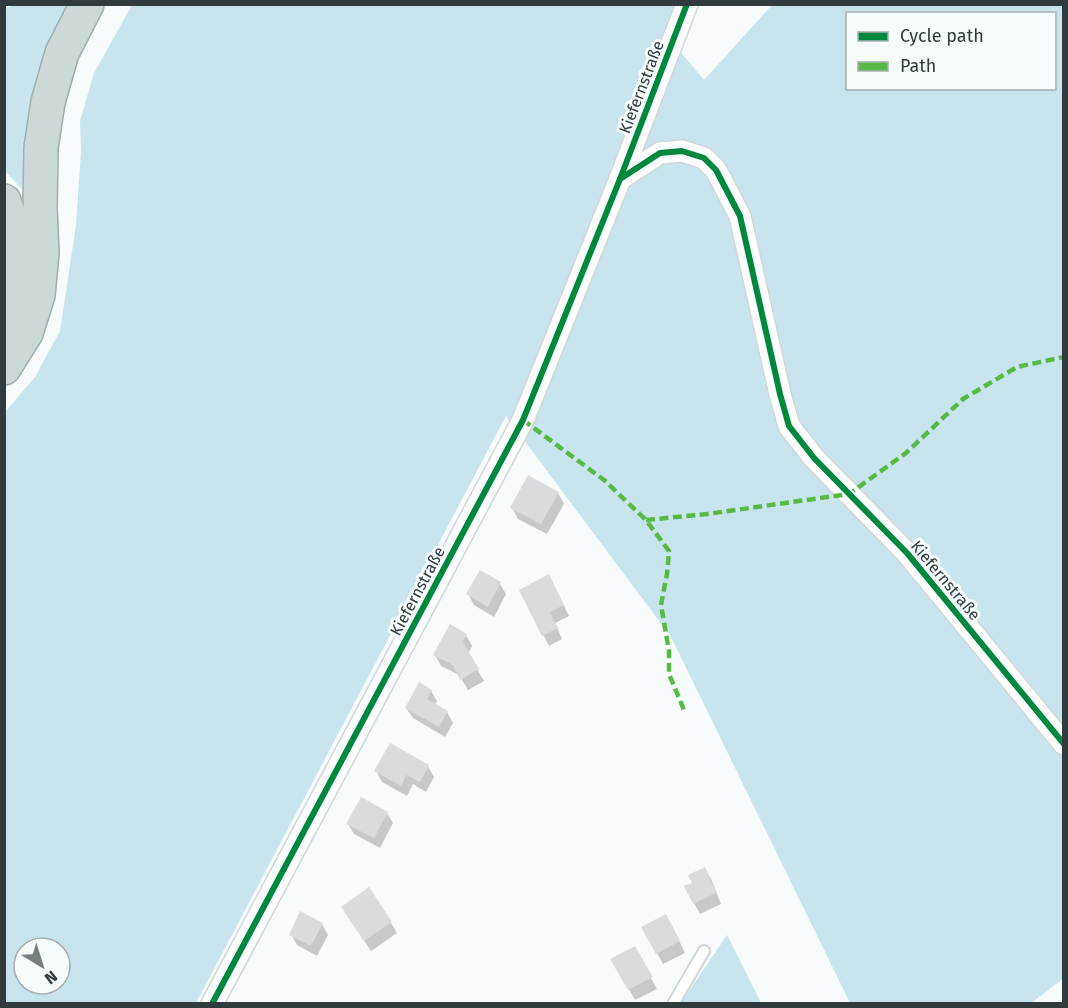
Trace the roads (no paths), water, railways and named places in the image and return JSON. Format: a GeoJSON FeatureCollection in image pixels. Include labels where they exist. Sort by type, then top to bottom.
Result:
{"type":"FeatureCollection","features":[{"type":"Feature","properties":{"kind":"highway"},"geometry":{"type":"LineString","coordinates":[[4,368],[26,333],[38,295],[42,253],[41,148],[48,102],[62,53],[87,4]]}},
{"type":"Feature","properties":{"kind":"highway"},"geometry":{"type":"LineString","coordinates":[[4,201],[11,218],[16,255],[13,290],[4,318]]}},
{"type":"Feature","properties":{"kind":"street","name":"Kiefernstraße"},"geometry":{"type":"LineString","coordinates":[[212,1004],[523,420],[620,179],[687,4]]}},
{"type":"Feature","properties":{"kind":"street","name":"Kiefernstraße"},"geometry":{"type":"LineString","coordinates":[[620,179],[660,153],[682,151],[704,158],[716,170],[740,216],[789,426],[814,458],[907,553],[1064,744]]}},
{"type":"Feature","properties":{"kind":"lane"},"geometry":{"type":"LineString","coordinates":[[673,1004],[705,951]]}}]}
